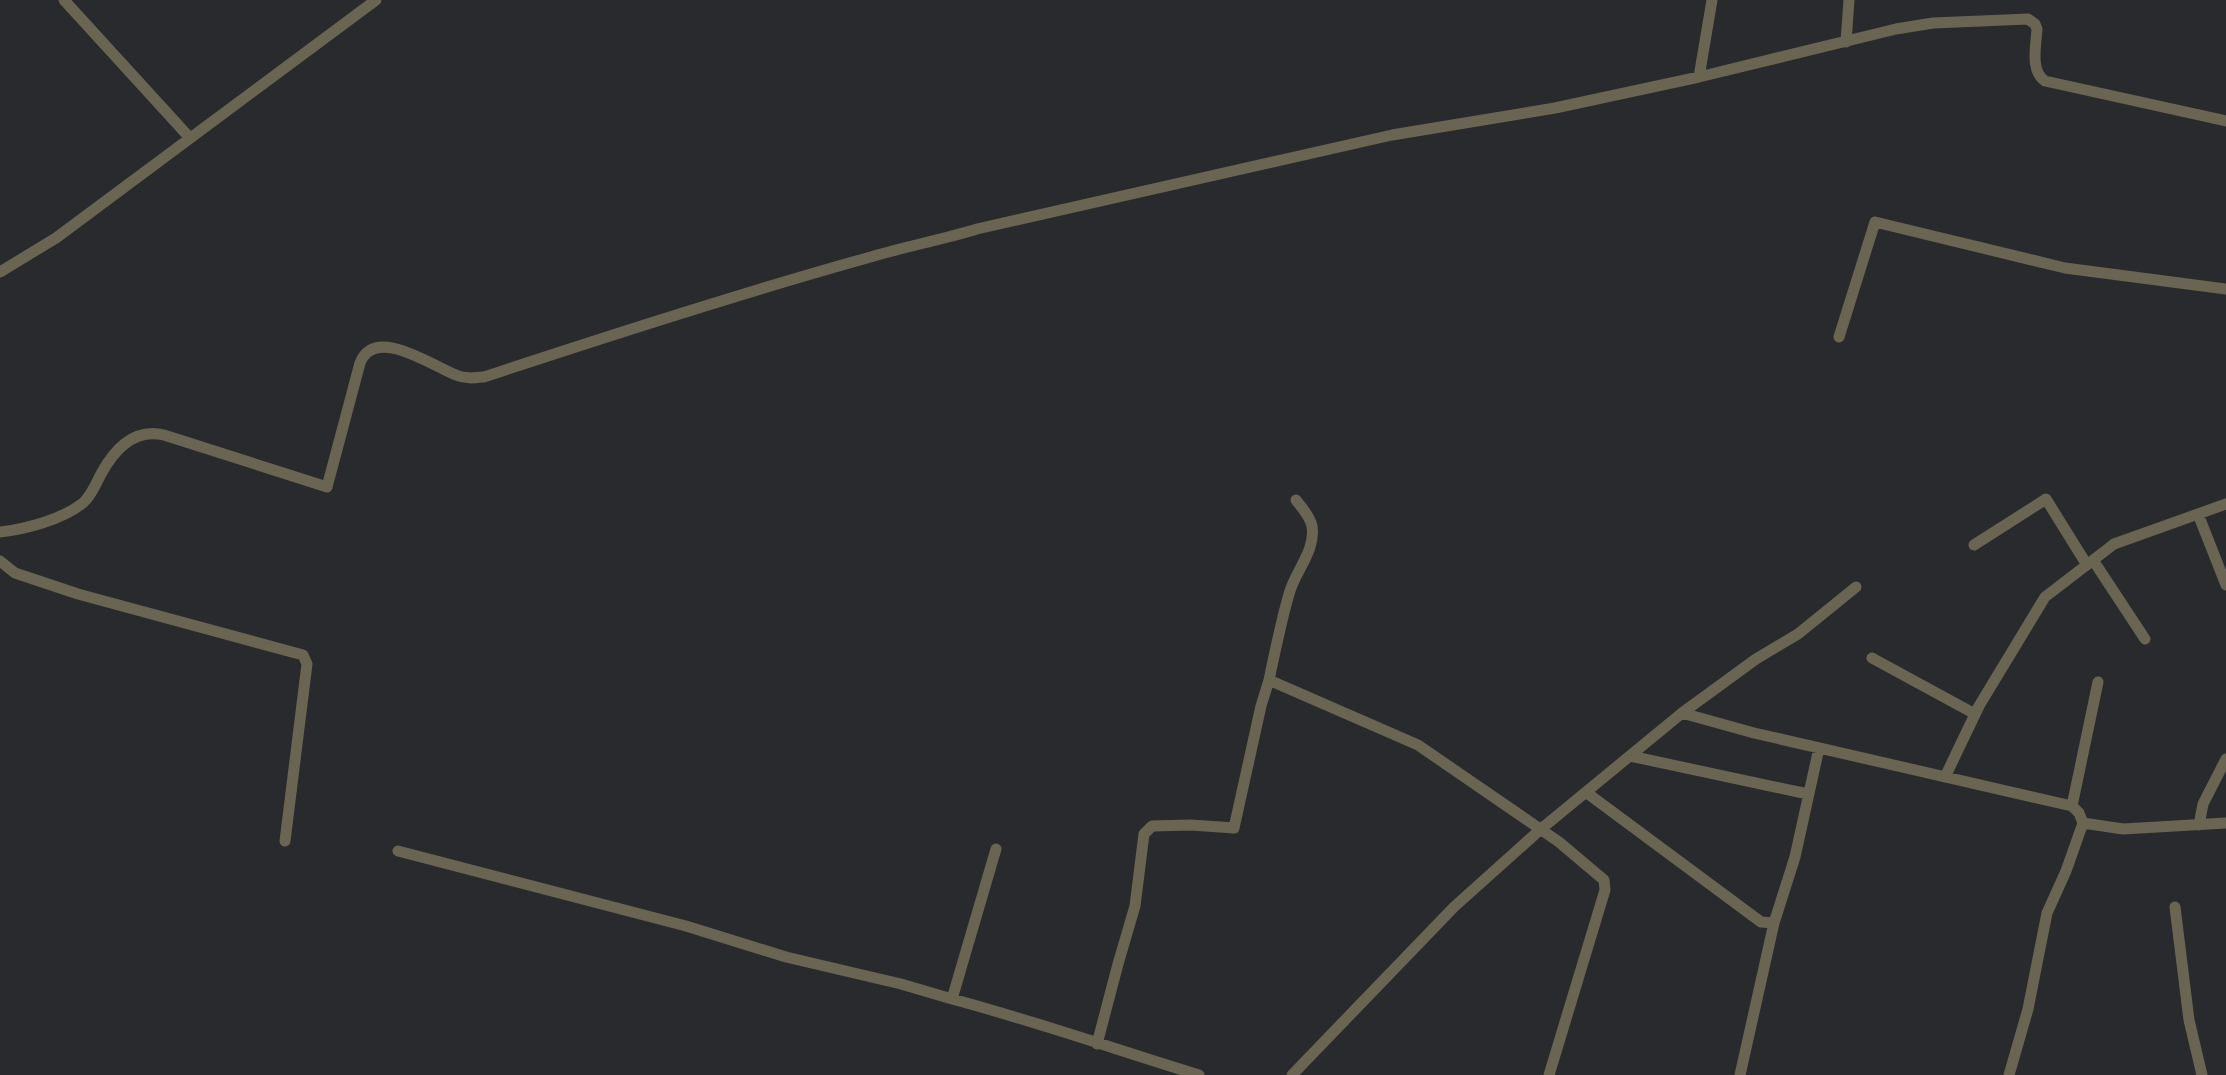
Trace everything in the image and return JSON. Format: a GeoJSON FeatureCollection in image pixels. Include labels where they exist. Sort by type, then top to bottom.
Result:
{"type":"FeatureCollection","features":[{"type":"Feature","properties":{"kind":"street"},"geometry":{"type":"LineString","coordinates":[[64,0],[190,138]]}},
{"type":"Feature","properties":{"kind":"street"},"geometry":{"type":"LineString","coordinates":[[0,272],[56,238],[376,0]]}},
{"type":"Feature","properties":{"kind":"street"},"geometry":{"type":"LineString","coordinates":[[1699,77],[1712,0]]}},
{"type":"Feature","properties":{"kind":"street"},"geometry":{"type":"LineString","coordinates":[[1846,42],[1850,0]]}},
{"type":"Feature","properties":{"kind":"street"},"geometry":{"type":"LineString","coordinates":[[0,532],[20,529],[79,506],[91,494],[102,472],[114,455],[129,440],[141,434],[164,435],[327,488],[360,363],[368,351],[377,347],[387,346],[419,357],[461,377],[484,377],[732,298],[869,257],[936,242],[977,229],[1392,135],[1555,108],[1933,23],[2028,19],[2035,24],[2037,29],[2036,70],[2045,81],[2226,121]]}},
{"type":"Feature","properties":{"kind":"street"},"geometry":{"type":"LineString","coordinates":[[1839,337],[1875,222],[2065,268],[2226,289]]}},
{"type":"Feature","properties":{"kind":"street"},"geometry":{"type":"LineString","coordinates":[[1974,545],[2046,499],[2145,639]]}},
{"type":"Feature","properties":{"kind":"street"},"geometry":{"type":"LineString","coordinates":[[1097,1044],[1135,906],[1144,834],[1152,826],[1191,825],[1234,828],[1289,591],[1311,542],[1312,527],[1309,517],[1296,500]]}},
{"type":"Feature","properties":{"kind":"street"},"geometry":{"type":"LineString","coordinates":[[1945,777],[1975,714],[2044,597],[2114,544],[2226,504]]}},
{"type":"Feature","properties":{"kind":"street"},"geometry":{"type":"LineString","coordinates":[[2198,514],[2226,585]]}},
{"type":"Feature","properties":{"kind":"street"},"geometry":{"type":"LineString","coordinates":[[0,561],[15,573],[59,588],[303,655],[307,664],[285,841]]}},
{"type":"Feature","properties":{"kind":"street"},"geometry":{"type":"LineString","coordinates":[[1292,1075],[1454,907],[1541,829],[1682,713],[1756,659],[1798,634],[1856,587]]}},
{"type":"Feature","properties":{"kind":"street"},"geometry":{"type":"LineString","coordinates":[[1872,658],[1975,714]]}},
{"type":"Feature","properties":{"kind":"street"},"geometry":{"type":"LineString","coordinates":[[1269,680],[1418,745],[1541,829],[1602,877],[1606,886],[1549,1075]]}},
{"type":"Feature","properties":{"kind":"street"},"geometry":{"type":"LineString","coordinates":[[2072,806],[2098,682]]}},
{"type":"Feature","properties":{"kind":"street"},"geometry":{"type":"LineString","coordinates":[[1682,713],[1819,748],[2072,806],[2083,823],[2123,829],[2226,823]]}},
{"type":"Feature","properties":{"kind":"street"},"geometry":{"type":"LineString","coordinates":[[1740,1075],[1774,923],[1795,857],[1819,748]]}},
{"type":"Feature","properties":{"kind":"street"},"geometry":{"type":"LineString","coordinates":[[1630,756],[1808,794]]}},
{"type":"Feature","properties":{"kind":"street"},"geometry":{"type":"LineString","coordinates":[[2199,825],[2202,804],[2226,759]]}},
{"type":"Feature","properties":{"kind":"street"},"geometry":{"type":"LineString","coordinates":[[1586,793],[1761,922],[1774,923]]}},
{"type":"Feature","properties":{"kind":"street"},"geometry":{"type":"LineString","coordinates":[[2009,1075],[2028,1009],[2047,913],[2066,871],[2083,823]]}},
{"type":"Feature","properties":{"kind":"street"},"geometry":{"type":"LineString","coordinates":[[952,999],[996,849]]}},
{"type":"Feature","properties":{"kind":"street"},"geometry":{"type":"LineString","coordinates":[[398,850],[686,926],[786,958],[900,984],[1014,1015],[1097,1044],[1199,1075]]}},
{"type":"Feature","properties":{"kind":"street"},"geometry":{"type":"LineString","coordinates":[[2175,907],[2189,1020],[2202,1075]]}}]}
